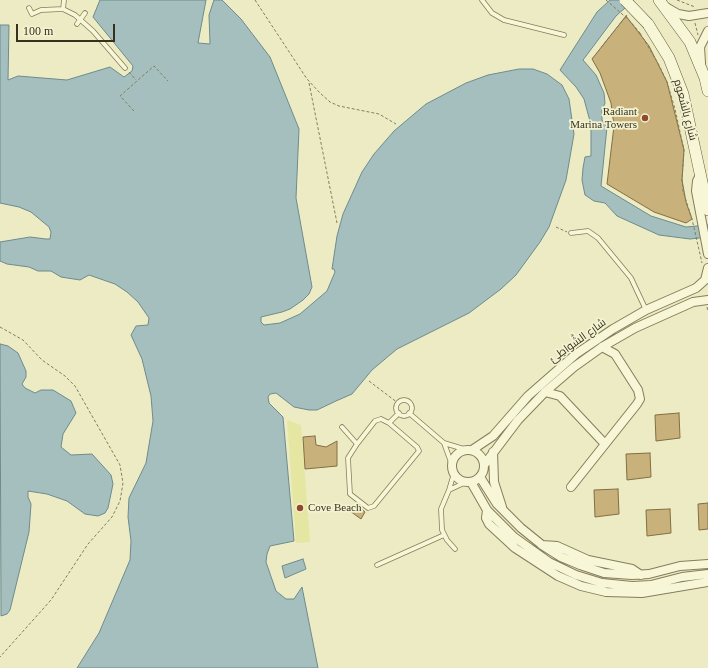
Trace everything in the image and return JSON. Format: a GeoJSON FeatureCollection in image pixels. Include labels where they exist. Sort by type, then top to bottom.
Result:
{"type":"FeatureCollection","features":[{"type":"Feature","properties":{"kind":"main road","name":"شارع بالشعوم"},"geometry":{"type":"LineString","coordinates":[[625,0],[648,24],[669,58],[677,76],[683,94],[701,173],[705,209]]}},
{"type":"Feature","properties":{"kind":"main road"},"geometry":{"type":"LineString","coordinates":[[663,3],[690,42],[705,78],[708,91]]}},
{"type":"Feature","properties":{"kind":"main road"},"geometry":{"type":"LineString","coordinates":[[701,173],[708,183]]}},
{"type":"Feature","properties":{"kind":"street"},"geometry":{"type":"LineString","coordinates":[[663,3],[678,14],[689,16],[708,13]]}},
{"type":"Feature","properties":{"kind":"street"},"geometry":{"type":"LineString","coordinates":[[705,78],[700,59],[700,47],[708,31]]}},
{"type":"Feature","properties":{"kind":"street"},"geometry":{"type":"LineString","coordinates":[[705,209],[708,254]]}},
{"type":"Feature","properties":{"kind":"street","name":"شارع الشَّواطِئ"},"geometry":{"type":"LineString","coordinates":[[469,450],[493,436],[528,396],[558,368],[594,341],[646,310],[696,288],[705,280],[705,267]]}},
{"type":"Feature","properties":{"kind":"street","name":"شارع الشَّواطِئ"},"geometry":{"type":"LineString","coordinates":[[484,465],[493,451],[518,420],[545,392],[602,347],[620,336],[693,302],[707,303]]}},
{"type":"Feature","properties":{"kind":"street","name":"شارع الشَّواطِئ"},"geometry":{"type":"LineString","coordinates":[[602,347],[615,354],[620,336]]}},
{"type":"Feature","properties":{"kind":"street"},"geometry":{"type":"LineString","coordinates":[[571,487],[640,399],[638,390],[615,354]]}},
{"type":"Feature","properties":{"kind":"street","name":"شارع الشَّواطِئ"},"geometry":{"type":"LineString","coordinates":[[559,380],[560,396]]}},
{"type":"Feature","properties":{"kind":"street"},"geometry":{"type":"LineString","coordinates":[[545,392],[560,396],[605,444]]}},
{"type":"Feature","properties":{"kind":"street"},"geometry":{"type":"LineString","coordinates":[[468,482],[480,477],[484,465],[479,454],[469,450],[456,455],[453,469],[459,479],[468,482],[487,510],[509,532],[536,554],[564,570],[596,582],[632,586],[651,585],[682,577],[708,574]]}},
{"type":"Feature","properties":{"kind":"street"},"geometry":{"type":"LineString","coordinates":[[493,451],[494,482],[504,511]]}},
{"type":"Feature","properties":{"kind":"street"},"geometry":{"type":"LineString","coordinates":[[480,477],[492,497],[504,511],[521,528],[542,545],[557,546],[588,560],[632,569],[641,575],[680,566],[708,564]]}},
{"type":"Feature","properties":{"kind":"street"},"geometry":{"type":"LineString","coordinates":[[487,510],[486,518],[489,524],[515,548],[558,576],[582,586],[606,592],[642,593],[708,582]]}},
{"type":"Feature","properties":{"kind":"lane"},"geometry":{"type":"LineString","coordinates":[[63,9],[64,0]]}},
{"type":"Feature","properties":{"kind":"lane"},"geometry":{"type":"LineString","coordinates":[[482,0],[492,13],[504,20],[564,35]]}},
{"type":"Feature","properties":{"kind":"lane"},"geometry":{"type":"LineString","coordinates":[[29,8],[32,14],[41,10],[63,9],[80,19],[126,69]]}},
{"type":"Feature","properties":{"kind":"lane"},"geometry":{"type":"LineString","coordinates":[[77,24],[86,13]]}},
{"type":"Feature","properties":{"kind":"lane"},"geometry":{"type":"LineString","coordinates":[[571,233],[588,231],[598,238],[624,268],[646,310]]}},
{"type":"Feature","properties":{"kind":"lane"},"geometry":{"type":"LineString","coordinates":[[399,413],[397,406],[398,403],[404,400],[411,403],[411,410],[409,413]]}},
{"type":"Feature","properties":{"kind":"lane"},"geometry":{"type":"LineString","coordinates":[[399,413],[406,415],[409,413]]}},
{"type":"Feature","properties":{"kind":"lane"},"geometry":{"type":"LineString","coordinates":[[389,423],[399,413]]}},
{"type":"Feature","properties":{"kind":"lane"},"geometry":{"type":"LineString","coordinates":[[409,413],[444,443],[469,450]]}},
{"type":"Feature","properties":{"kind":"lane"},"geometry":{"type":"LineString","coordinates":[[384,419],[389,423],[417,447],[419,451],[374,506],[370,508],[364,507],[351,496],[349,492],[348,458],[357,444],[378,420],[384,419]]}},
{"type":"Feature","properties":{"kind":"lane"},"geometry":{"type":"LineString","coordinates":[[342,428],[357,444]]}},
{"type":"Feature","properties":{"kind":"lane"},"geometry":{"type":"LineString","coordinates":[[444,443],[453,469],[449,490],[440,514],[444,535],[455,549]]}},
{"type":"Feature","properties":{"kind":"lane"},"geometry":{"type":"LineString","coordinates":[[449,490],[468,482]]}},
{"type":"Feature","properties":{"kind":"lane"},"geometry":{"type":"LineString","coordinates":[[377,565],[444,535]]}},
{"type":"Feature","properties":{"kind":"path"},"geometry":{"type":"LineString","coordinates":[[255,0],[309,81],[330,102],[339,106],[379,114],[396,124]]}},
{"type":"Feature","properties":{"kind":"path"},"geometry":{"type":"LineString","coordinates":[[606,0],[630,21],[640,33],[667,82],[675,109],[684,150],[682,180],[683,191],[705,267]]}},
{"type":"Feature","properties":{"kind":"path"},"geometry":{"type":"LineString","coordinates":[[677,0],[695,6],[696,8]]}},
{"type":"Feature","properties":{"kind":"path"},"geometry":{"type":"LineString","coordinates":[[592,59],[630,11]]}},
{"type":"Feature","properties":{"kind":"path"},"geometry":{"type":"LineString","coordinates":[[695,18],[697,34],[701,39]]}},
{"type":"Feature","properties":{"kind":"path"},"geometry":{"type":"LineString","coordinates":[[134,111],[120,96],[154,66],[168,82]]}},
{"type":"Feature","properties":{"kind":"path"},"geometry":{"type":"LineString","coordinates":[[126,69],[137,81]]}},
{"type":"Feature","properties":{"kind":"path"},"geometry":{"type":"LineString","coordinates":[[309,81],[337,223]]}},
{"type":"Feature","properties":{"kind":"path"},"geometry":{"type":"LineString","coordinates":[[556,227],[571,233]]}},
{"type":"Feature","properties":{"kind":"path"},"geometry":{"type":"LineString","coordinates":[[707,303],[708,311]]}},
{"type":"Feature","properties":{"kind":"path"},"geometry":{"type":"LineString","coordinates":[[0,327],[23,340],[42,360],[65,376],[75,386],[120,465],[123,483],[120,501],[112,517],[88,544],[51,600],[0,657]]}},
{"type":"Feature","properties":{"kind":"path"},"geometry":{"type":"LineString","coordinates":[[369,381],[398,403]]}},
{"type":"Feature","properties":{"kind":"sand","name":"Cove Beach"},"geometry":{"type":"Polygon","coordinates":[[[287,420],[301,425],[310,542],[296,543],[287,420]]]}},
{"type":"Feature","properties":{"kind":"water"},"geometry":{"type":"Polygon","coordinates":[[[100,0],[206,0],[198,43],[210,44],[209,15],[214,0],[222,0],[241,19],[270,57],[299,129],[296,198],[312,287],[309,294],[303,300],[290,309],[261,317],[261,322],[264,325],[280,323],[300,314],[327,291],[335,272],[334,269],[332,269],[337,236],[343,214],[362,172],[374,154],[394,131],[426,104],[466,83],[488,75],[519,69],[533,69],[547,74],[562,85],[569,99],[574,134],[566,180],[549,227],[516,275],[501,289],[469,313],[397,349],[372,370],[352,394],[317,410],[294,407],[276,393],[270,394],[268,397],[269,403],[283,417],[294,541],[270,546],[266,562],[276,591],[286,599],[294,599],[302,587],[318,668],[77,668],[99,633],[130,560],[131,541],[128,517],[129,498],[146,463],[153,421],[151,396],[142,359],[131,335],[136,326],[148,325],[149,318],[138,302],[115,284],[89,275],[80,280],[61,277],[51,271],[38,271],[29,267],[7,264],[0,261],[0,242],[30,237],[50,239],[51,232],[49,227],[31,212],[19,207],[0,203],[0,25],[9,25],[8,80],[18,76],[67,80],[110,67],[124,77],[132,71],[133,66],[93,17],[100,0]]]}},
{"type":"Feature","properties":{"kind":"water"},"geometry":{"type":"Polygon","coordinates":[[[610,0],[634,0],[616,16],[583,60],[596,75],[604,93],[605,103],[602,110],[602,120],[607,127],[601,186],[651,216],[686,227],[708,225],[708,237],[690,239],[659,235],[617,216],[605,203],[594,201],[585,195],[582,180],[583,168],[585,157],[591,156],[591,125],[584,99],[576,87],[560,70],[597,12],[610,0]]]}},
{"type":"Feature","properties":{"kind":"water"},"geometry":{"type":"Polygon","coordinates":[[[0,344],[8,346],[18,353],[26,371],[26,377],[22,384],[25,388],[35,393],[41,390],[53,390],[71,401],[76,413],[63,434],[61,447],[71,455],[92,454],[111,475],[113,484],[108,508],[105,513],[98,516],[85,514],[67,501],[47,494],[28,491],[28,497],[31,504],[29,532],[10,610],[7,614],[1,616],[0,344]]]}},
{"type":"Feature","properties":{"kind":"water"},"geometry":{"type":"Polygon","coordinates":[[[303,559],[306,569],[285,578],[282,566],[303,559]]]}},
{"type":"Feature","properties":{"kind":"building","name":"Radiant Marina Towers"},"geometry":{"type":"Polygon","coordinates":[[[626,16],[649,46],[667,82],[684,150],[682,180],[686,202],[692,219],[686,223],[654,212],[607,184],[614,126],[611,103],[600,73],[592,59],[626,16]]]}},
{"type":"Feature","properties":{"kind":"building"},"geometry":{"type":"Polygon","coordinates":[[[679,413],[680,438],[656,441],[655,415],[679,413]]]}},
{"type":"Feature","properties":{"kind":"building","name":"Cove Beach"},"geometry":{"type":"Polygon","coordinates":[[[315,436],[316,445],[326,447],[337,441],[337,466],[305,469],[303,437],[315,436]]]}},
{"type":"Feature","properties":{"kind":"building"},"geometry":{"type":"Polygon","coordinates":[[[650,453],[651,477],[627,480],[626,454],[650,453]]]}},
{"type":"Feature","properties":{"kind":"building"},"geometry":{"type":"Polygon","coordinates":[[[618,489],[619,514],[595,517],[594,490],[618,489]]]}},
{"type":"Feature","properties":{"kind":"building"},"geometry":{"type":"Polygon","coordinates":[[[708,503],[708,529],[699,530],[698,504],[708,503]]]}},
{"type":"Feature","properties":{"kind":"building"},"geometry":{"type":"Polygon","coordinates":[[[356,504],[365,512],[361,519],[350,511],[356,504]]]}},
{"type":"Feature","properties":{"kind":"building"},"geometry":{"type":"Polygon","coordinates":[[[670,509],[671,533],[647,536],[646,510],[670,509]]]}},
{"type":"Feature","properties":{"kind":"place","name":"Radiant Marina Towers"},"geometry":{"type":"Point","coordinates":[645,118]}},
{"type":"Feature","properties":{"kind":"place","name":"Cove Beach"},"geometry":{"type":"Point","coordinates":[300,508]}}]}
